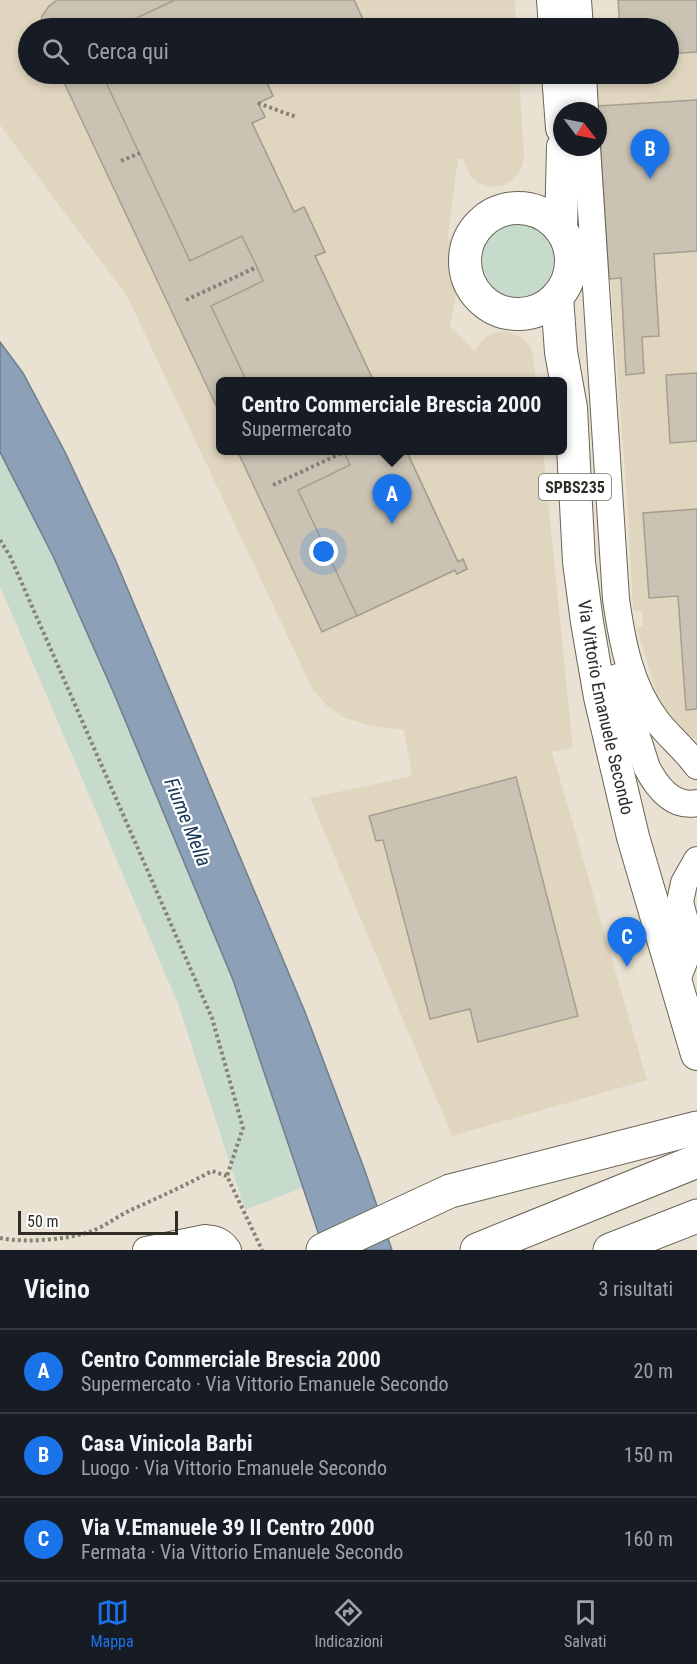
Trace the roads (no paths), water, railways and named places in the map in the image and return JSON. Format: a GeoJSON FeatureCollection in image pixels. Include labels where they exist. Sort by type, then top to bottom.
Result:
{"type":"FeatureCollection","features":[{"type":"Feature","properties":{"kind":"highway"},"geometry":{"type":"LineString","coordinates":[[323,1250],[450,1191],[697,1128]]}},
{"type":"Feature","properties":{"kind":"highway"},"geometry":{"type":"LineString","coordinates":[[477,1250],[684,1166]]}},
{"type":"Feature","properties":{"kind":"highway"},"geometry":{"type":"LineString","coordinates":[[610,1250],[697,1216]]}},
{"type":"Feature","properties":{"kind":"main road"},"geometry":{"type":"LineString","coordinates":[[553,0],[554,18]]}},
{"type":"Feature","properties":{"kind":"main road","name":"Via Vittorio Emanuele Secondo"},"geometry":{"type":"LineString","coordinates":[[560,84],[562,102]]}},
{"type":"Feature","properties":{"kind":"main road"},"geometry":{"type":"LineString","coordinates":[[518,208],[542,189],[562,156]]}},
{"type":"Feature","properties":{"kind":"main road","name":"Via Vittorio Emanuele Secondo"},"geometry":{"type":"LineString","coordinates":[[566,377],[561,352],[557,297],[567,281],[571,264],[569,246],[561,230],[568,156]]}},
{"type":"Feature","properties":{"kind":"main road"},"geometry":{"type":"LineString","coordinates":[[557,297],[543,308],[519,314],[499,311],[477,295],[468,279],[465,263],[467,246],[475,231],[486,219],[501,211],[518,208],[534,210],[549,218],[561,230]]}},
{"type":"Feature","properties":{"kind":"main road"},"geometry":{"type":"LineString","coordinates":[[519,314],[561,352]]}},
{"type":"Feature","properties":{"kind":"main road","name":"Via Vittorio Emanuele Secondo"},"geometry":{"type":"LineString","coordinates":[[567,383],[572,408],[579,562],[600,697],[628,815],[675,985],[697,1054]]}},
{"type":"Feature","properties":{"kind":"street"},"geometry":{"type":"LineString","coordinates":[[578,0],[579,18]]}},
{"type":"Feature","properties":{"kind":"street"},"geometry":{"type":"LineString","coordinates":[[584,84],[585,102]]}},
{"type":"Feature","properties":{"kind":"street","name":"Via Vittorio Emanuele Secondo"},"geometry":{"type":"LineString","coordinates":[[570,156],[622,642],[632,673],[655,719],[697,765]]}},
{"type":"Feature","properties":{"kind":"street"},"geometry":{"type":"LineString","coordinates":[[587,622],[620,680],[647,768],[654,782],[665,794],[678,801],[693,804],[697,802]]}},
{"type":"Feature","properties":{"kind":"street"},"geometry":{"type":"LineString","coordinates":[[675,985],[691,944],[680,902],[684,883],[697,860]]}},
{"type":"Feature","properties":{"kind":"street"},"geometry":{"type":"LineString","coordinates":[[146,1250],[205,1238],[215,1239],[224,1244],[228,1250]]}},
{"type":"Feature","properties":{"kind":"water","name":"Fiume Mella"},"geometry":{"type":"Polygon","coordinates":[[[0,342],[23,373],[65,452],[115,559],[305,1012],[392,1250],[324,1250],[233,980],[115,696],[53,556],[0,452],[0,342]]]}},
{"type":"Feature","properties":{"kind":"place","name":"Casa Vinicola Barbi"},"geometry":{"type":"Point","coordinates":[650,179]}},
{"type":"Feature","properties":{"kind":"place","name":"Centro Commerciale Brescia 2000"},"geometry":{"type":"Point","coordinates":[392,524]}},
{"type":"Feature","properties":{"kind":"place","name":"Via V.Emanuele 39 II Centro 2000"},"geometry":{"type":"Point","coordinates":[627,967]}}]}
